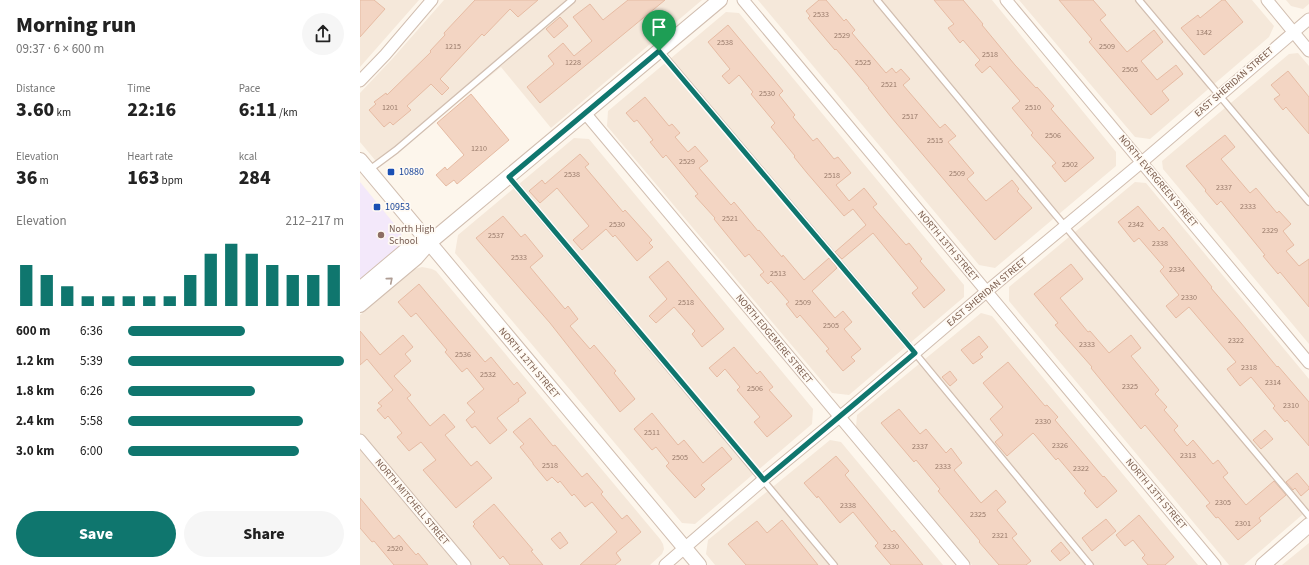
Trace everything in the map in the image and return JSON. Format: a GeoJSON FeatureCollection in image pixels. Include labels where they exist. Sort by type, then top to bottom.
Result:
{"type":"FeatureCollection","features":[{"type":"Feature","properties":{"kind":"street"},"geometry":{"type":"LineString","coordinates":[[360,81],[385,55],[432,0]]}},
{"type":"Feature","properties":{"kind":"street"},"geometry":{"type":"LineString","coordinates":[[360,305],[416,258],[429,243],[720,0]]}},
{"type":"Feature","properties":{"kind":"street","name":"NORTH 13TH STREET"},"geometry":{"type":"LineString","coordinates":[[743,0],[1215,565]]}},
{"type":"Feature","properties":{"kind":"street","name":"NORTH EVERGREEN STREET"},"geometry":{"type":"LineString","coordinates":[[1006,0],[1309,363]]}},
{"type":"Feature","properties":{"kind":"street"},"geometry":{"type":"LineString","coordinates":[[1266,0],[1309,51]]}},
{"type":"Feature","properties":{"kind":"street","name":"EAST SHERIDAN STREET"},"geometry":{"type":"LineString","coordinates":[[665,565],[1309,19]]}},
{"type":"Feature","properties":{"kind":"street","name":"NORTH EDGEMERE STREET"},"geometry":{"type":"LineString","coordinates":[[585,113],[964,565]]}},
{"type":"Feature","properties":{"kind":"street","name":"NORTH 12TH STREET"},"geometry":{"type":"LineString","coordinates":[[364,165],[698,565]]}},
{"type":"Feature","properties":{"kind":"street"},"geometry":{"type":"LineString","coordinates":[[360,289],[406,251],[429,243]]}},
{"type":"Feature","properties":{"kind":"street","name":"NORTH MITCHELL STREET"},"geometry":{"type":"LineString","coordinates":[[360,440],[464,565]]}},
{"type":"Feature","properties":{"kind":"street"},"geometry":{"type":"LineString","coordinates":[[1262,565],[1309,525]]}},
{"type":"Feature","properties":{"kind":"lane"},"geometry":{"type":"LineString","coordinates":[[364,165],[414,134],[572,0]]}},
{"type":"Feature","properties":{"kind":"lane"},"geometry":{"type":"LineString","coordinates":[[877,0],[1309,516]]}},
{"type":"Feature","properties":{"kind":"lane"},"geometry":{"type":"LineString","coordinates":[[1139,0],[1309,202]]}},
{"type":"Feature","properties":{"kind":"lane"},"geometry":{"type":"LineString","coordinates":[[659,51],[915,353],[1090,565]]}},
{"type":"Feature","properties":{"kind":"lane"},"geometry":{"type":"LineString","coordinates":[[509,177],[834,565]]}},
{"type":"Feature","properties":{"kind":"shaded area"},"geometry":{"type":"Polygon","coordinates":[[[360,0],[419,0],[360,67],[360,0]]]}},
{"type":"Feature","properties":{"kind":"shaded area"},"geometry":{"type":"Polygon","coordinates":[[[444,0],[702,0],[551,128],[501,67],[380,166],[360,142],[360,93],[444,0]]]}},
{"type":"Feature","properties":{"kind":"shaded area"},"geometry":{"type":"Polygon","coordinates":[[[758,0],[992,0],[1116,152],[1116,166],[995,268],[979,265],[758,0]]]}},
{"type":"Feature","properties":{"kind":"shaded area"},"geometry":{"type":"Polygon","coordinates":[[[1019,0],[1252,0],[1274,26],[1269,37],[1150,139],[1135,137],[1019,0]]]}},
{"type":"Feature","properties":{"kind":"shaded area"},"geometry":{"type":"Polygon","coordinates":[[[1286,0],[1309,0],[1309,4],[1303,9],[1291,6],[1286,0]]]}},
{"type":"Feature","properties":{"kind":"shaded area"},"geometry":{"type":"Polygon","coordinates":[[[726,12],[739,13],[964,285],[964,297],[849,395],[832,393],[607,126],[608,111],[726,12]]]}},
{"type":"Feature","properties":{"kind":"shaded area"},"geometry":{"type":"Polygon","coordinates":[[[1298,53],[1309,66],[1309,344],[1163,169],[1162,161],[1289,54],[1298,53]]]}},
{"type":"Feature","properties":{"kind":"shaded area"},"geometry":{"type":"Polygon","coordinates":[[[574,138],[589,139],[813,409],[812,424],[695,524],[682,523],[455,253],[458,235],[574,138]]]}},
{"type":"Feature","properties":{"kind":"shaded area","name":"North High School"},"geometry":{"type":"Polygon","coordinates":[[[360,182],[400,231],[403,239],[402,245],[360,280],[360,182]]]}},
{"type":"Feature","properties":{"kind":"shaded area"},"geometry":{"type":"Polygon","coordinates":[[[1135,182],[1146,183],[1309,379],[1309,509],[1244,565],[1229,565],[1009,301],[1009,287],[1135,182]]]}},
{"type":"Feature","properties":{"kind":"shaded area"},"geometry":{"type":"Polygon","coordinates":[[[422,267],[436,271],[660,539],[664,549],[662,554],[650,565],[360,565],[360,315],[414,269],[422,267]]]}},
{"type":"Feature","properties":{"kind":"shaded area"},"geometry":{"type":"Polygon","coordinates":[[[981,313],[992,316],[1198,565],[972,565],[856,427],[857,415],[981,313]]]}},
{"type":"Feature","properties":{"kind":"shaded area"},"geometry":{"type":"Polygon","coordinates":[[[830,440],[841,442],[943,565],[715,565],[706,554],[708,540],[830,440]]]}},
{"type":"Feature","properties":{"kind":"shaded area"},"geometry":{"type":"Polygon","coordinates":[[[1309,543],[1309,565],[1282,565],[1309,543]]]}},
{"type":"Feature","properties":{"kind":"building"},"geometry":{"type":"Polygon","coordinates":[[[360,0],[374,0],[385,9],[360,37],[360,0]]]}},
{"type":"Feature","properties":{"kind":"building"},"geometry":{"type":"Polygon","coordinates":[[[475,0],[538,0],[518,17],[510,9],[484,36],[482,34],[440,79],[449,88],[442,95],[431,84],[407,106],[411,110],[393,125],[390,122],[384,127],[369,110],[376,104],[374,102],[386,93],[387,95],[431,52],[430,51],[445,35],[444,33],[475,0]]]}},
{"type":"Feature","properties":{"kind":"building"},"geometry":{"type":"Polygon","coordinates":[[[628,0],[665,0],[540,103],[527,87],[554,64],[548,56],[563,43],[574,56],[592,41],[573,17],[590,4],[603,20],[628,0]]]}},
{"type":"Feature","properties":{"kind":"building"},"geometry":{"type":"Polygon","coordinates":[[[819,0],[826,0],[844,21],[846,19],[855,30],[852,33],[886,73],[892,68],[896,73],[901,69],[910,79],[903,85],[940,128],[945,124],[956,136],[948,142],[974,173],[967,179],[986,201],[1012,180],[1019,189],[1017,191],[1032,208],[995,240],[891,117],[869,88],[808,18],[810,16],[806,11],[819,0]]]}},
{"type":"Feature","properties":{"kind":"building"},"geometry":{"type":"Polygon","coordinates":[[[934,0],[963,0],[1015,65],[1054,106],[1051,109],[1094,158],[1065,182],[1052,166],[1056,163],[1031,135],[1033,133],[1012,108],[1020,101],[990,66],[982,73],[975,65],[980,60],[963,40],[960,43],[948,28],[954,24],[934,0]]]}},
{"type":"Feature","properties":{"kind":"building"},"geometry":{"type":"Polygon","coordinates":[[[1059,0],[1093,0],[1106,15],[1100,20],[1127,52],[1154,30],[1163,42],[1141,61],[1157,80],[1176,65],[1183,74],[1162,91],[1169,100],[1151,115],[1089,42],[1092,39],[1059,0]]]}},
{"type":"Feature","properties":{"kind":"building"},"geometry":{"type":"Polygon","coordinates":[[[1222,0],[1225,0],[1243,22],[1204,55],[1181,28],[1198,15],[1200,18],[1222,0]]]}},
{"type":"Feature","properties":{"kind":"building"},"geometry":{"type":"Polygon","coordinates":[[[560,17],[568,26],[554,38],[546,29],[560,17]]]}},
{"type":"Feature","properties":{"kind":"building"},"geometry":{"type":"Polygon","coordinates":[[[728,25],[783,91],[779,95],[795,115],[793,117],[813,141],[817,138],[834,159],[838,157],[851,173],[836,185],[849,201],[864,188],[877,204],[873,207],[906,245],[909,243],[922,259],[920,261],[945,290],[924,308],[912,293],[918,288],[873,233],[842,259],[835,252],[866,225],[853,209],[844,216],[807,173],[771,127],[775,123],[751,94],[753,92],[739,75],[729,84],[722,76],[730,69],[708,42],[728,25]]]}},
{"type":"Feature","properties":{"kind":"building"},"geometry":{"type":"Polygon","coordinates":[[[1288,71],[1309,97],[1309,134],[1286,107],[1283,110],[1274,99],[1280,95],[1271,85],[1288,71]]]}},
{"type":"Feature","properties":{"kind":"building"},"geometry":{"type":"Polygon","coordinates":[[[471,94],[509,140],[457,184],[454,180],[446,186],[436,175],[445,167],[447,170],[464,155],[437,123],[471,94]]]}},
{"type":"Feature","properties":{"kind":"building"},"geometry":{"type":"Polygon","coordinates":[[[645,97],[669,126],[672,124],[680,133],[675,137],[688,152],[695,146],[708,161],[699,168],[731,205],[734,202],[758,231],[759,230],[782,257],[783,255],[804,280],[829,258],[835,265],[837,268],[812,291],[835,318],[843,311],[852,322],[844,329],[861,349],[851,357],[855,361],[843,371],[826,351],[829,349],[800,315],[797,318],[786,304],[789,302],[771,281],[768,284],[760,275],[764,272],[749,254],[745,257],[714,219],[715,218],[695,196],[698,194],[666,155],[663,158],[650,142],[653,140],[637,120],[634,122],[626,113],[645,97]]]}},
{"type":"Feature","properties":{"kind":"building"},"geometry":{"type":"Polygon","coordinates":[[[1225,135],[1235,147],[1221,159],[1250,193],[1256,188],[1277,213],[1279,211],[1291,224],[1283,231],[1294,245],[1286,251],[1299,266],[1309,259],[1309,307],[1280,272],[1278,274],[1263,256],[1265,255],[1221,201],[1217,205],[1186,166],[1225,135]]]}},
{"type":"Feature","properties":{"kind":"building"},"geometry":{"type":"Polygon","coordinates":[[[580,154],[589,164],[585,167],[623,212],[625,210],[652,240],[649,243],[653,247],[637,261],[615,235],[613,237],[606,229],[582,250],[573,240],[589,226],[557,188],[540,203],[529,191],[542,180],[545,184],[580,154]]]}},
{"type":"Feature","properties":{"kind":"building"},"geometry":{"type":"Polygon","coordinates":[[[1138,206],[1159,231],[1163,227],[1212,287],[1211,288],[1277,367],[1278,366],[1309,402],[1309,446],[1287,420],[1285,422],[1273,408],[1275,406],[1251,377],[1240,386],[1227,369],[1236,362],[1189,307],[1176,318],[1166,306],[1179,295],[1160,271],[1164,267],[1139,238],[1134,242],[1118,222],[1138,206]]]}},
{"type":"Feature","properties":{"kind":"building"},"geometry":{"type":"Polygon","coordinates":[[[503,216],[521,237],[525,234],[543,256],[530,267],[565,309],[568,306],[578,319],[570,326],[590,349],[594,345],[616,371],[614,373],[635,399],[620,412],[550,323],[476,238],[503,216]]]}},
{"type":"Feature","properties":{"kind":"building"},"geometry":{"type":"Polygon","coordinates":[[[668,261],[724,329],[702,347],[692,334],[695,331],[674,307],[656,323],[649,316],[667,299],[649,277],[668,261]]]}},
{"type":"Feature","properties":{"kind":"building"},"geometry":{"type":"Polygon","coordinates":[[[1071,264],[1083,279],[1060,298],[1088,332],[1090,331],[1109,353],[1131,335],[1141,348],[1131,356],[1159,390],[1155,394],[1167,407],[1164,410],[1178,426],[1174,430],[1187,446],[1193,440],[1213,464],[1218,460],[1228,473],[1223,477],[1246,505],[1274,481],[1286,495],[1259,518],[1261,521],[1238,540],[1206,506],[1210,503],[1145,425],[1141,429],[1091,368],[1092,367],[1055,325],[1058,323],[1034,294],[1071,264]]]}},
{"type":"Feature","properties":{"kind":"building"},"geometry":{"type":"Polygon","coordinates":[[[419,284],[485,362],[491,357],[514,385],[517,382],[526,393],[518,399],[519,401],[497,418],[507,430],[490,444],[475,426],[472,428],[466,420],[475,412],[467,403],[484,389],[467,368],[462,372],[445,352],[447,350],[416,313],[411,317],[398,302],[419,284]]]}},
{"type":"Feature","properties":{"kind":"building"},"geometry":{"type":"Polygon","coordinates":[[[360,331],[380,355],[403,335],[413,347],[405,354],[411,361],[394,376],[411,395],[407,398],[430,426],[444,414],[455,427],[445,435],[471,466],[477,461],[492,478],[456,508],[423,470],[436,460],[421,442],[409,451],[397,437],[402,433],[388,416],[385,419],[377,410],[382,406],[378,403],[393,390],[367,359],[360,365],[360,331]]]}},
{"type":"Feature","properties":{"kind":"building"},"geometry":{"type":"Polygon","coordinates":[[[979,336],[988,347],[980,354],[983,357],[973,364],[961,350],[979,336]]]}},
{"type":"Feature","properties":{"kind":"building"},"geometry":{"type":"Polygon","coordinates":[[[734,347],[757,374],[760,371],[773,387],[769,390],[792,416],[767,437],[754,422],[760,417],[737,390],[740,387],[725,369],[717,377],[709,368],[734,347]]]}},
{"type":"Feature","properties":{"kind":"building"},"geometry":{"type":"Polygon","coordinates":[[[1008,362],[1045,406],[1047,405],[1058,417],[1055,420],[1103,477],[1104,476],[1117,491],[1097,508],[1084,493],[1086,491],[1058,458],[1056,460],[1033,433],[1007,456],[995,442],[1003,435],[990,419],[1003,407],[983,383],[1008,362]]]}},
{"type":"Feature","properties":{"kind":"building"},"geometry":{"type":"Polygon","coordinates":[[[950,371],[957,380],[950,386],[942,377],[950,371]]]}},
{"type":"Feature","properties":{"kind":"building"},"geometry":{"type":"Polygon","coordinates":[[[899,409],[920,434],[926,429],[946,453],[951,448],[962,463],[954,470],[981,503],[996,490],[1006,502],[997,510],[1017,534],[1012,538],[1031,561],[1026,565],[999,565],[979,542],[980,541],[938,491],[940,489],[916,460],[914,462],[881,423],[899,409]]]}},
{"type":"Feature","properties":{"kind":"building"},"geometry":{"type":"Polygon","coordinates":[[[652,413],[678,445],[684,440],[703,463],[722,447],[732,459],[701,485],[705,489],[695,498],[666,466],[669,463],[656,447],[652,450],[634,429],[652,413]]]}},
{"type":"Feature","properties":{"kind":"building"},"geometry":{"type":"Polygon","coordinates":[[[530,418],[553,446],[555,445],[582,477],[587,473],[603,492],[601,494],[622,519],[627,515],[641,532],[616,553],[621,560],[615,565],[580,565],[617,532],[592,502],[585,507],[574,494],[572,496],[560,481],[558,483],[552,477],[547,481],[520,447],[524,444],[513,432],[530,418]]]}},
{"type":"Feature","properties":{"kind":"building"},"geometry":{"type":"Polygon","coordinates":[[[1265,430],[1273,439],[1261,449],[1253,440],[1265,430]]]}},
{"type":"Feature","properties":{"kind":"building"},"geometry":{"type":"Polygon","coordinates":[[[836,456],[849,471],[845,475],[892,532],[894,530],[923,565],[891,565],[875,546],[878,543],[853,512],[840,523],[818,496],[817,498],[804,483],[836,456]]]}},
{"type":"Feature","properties":{"kind":"building"},"geometry":{"type":"Polygon","coordinates":[[[1297,473],[1309,487],[1309,489],[1301,496],[1295,488],[1293,490],[1286,482],[1297,473]]]}},
{"type":"Feature","properties":{"kind":"building"},"geometry":{"type":"Polygon","coordinates":[[[360,498],[394,539],[399,535],[416,555],[418,553],[428,565],[394,565],[374,541],[372,542],[360,528],[360,498]]]}},
{"type":"Feature","properties":{"kind":"building"},"geometry":{"type":"Polygon","coordinates":[[[494,504],[533,550],[531,551],[543,565],[510,565],[503,556],[500,559],[473,526],[475,524],[473,522],[494,504]]]}},
{"type":"Feature","properties":{"kind":"building"},"geometry":{"type":"Polygon","coordinates":[[[1139,515],[1174,557],[1165,565],[1148,565],[1142,558],[1145,555],[1133,540],[1125,546],[1116,535],[1139,515]]]}},
{"type":"Feature","properties":{"kind":"building"},"geometry":{"type":"Polygon","coordinates":[[[1106,519],[1116,531],[1092,551],[1082,538],[1106,519]]]}},
{"type":"Feature","properties":{"kind":"building"},"geometry":{"type":"Polygon","coordinates":[[[782,520],[818,565],[746,565],[728,544],[757,521],[767,533],[782,520]]]}},
{"type":"Feature","properties":{"kind":"building"},"geometry":{"type":"Polygon","coordinates":[[[560,532],[568,543],[560,549],[551,539],[560,532]]]}},
{"type":"Feature","properties":{"kind":"building"},"geometry":{"type":"Polygon","coordinates":[[[1061,542],[1070,553],[1060,561],[1051,551],[1061,542]]]}},
{"type":"Feature","properties":{"kind":"place","name":"10880"},"geometry":{"type":"Point","coordinates":[391,172]}},
{"type":"Feature","properties":{"kind":"place","name":"10953"},"geometry":{"type":"Point","coordinates":[377,207]}},
{"type":"Feature","properties":{"kind":"place","name":"North High School"},"geometry":{"type":"Point","coordinates":[381,235]}},
{"type":"Feature","properties":{"kind":"route"},"geometry":{"type":"LineString","coordinates":[[659,51],[915,353],[764,480],[509,177],[659,51]]}}]}
